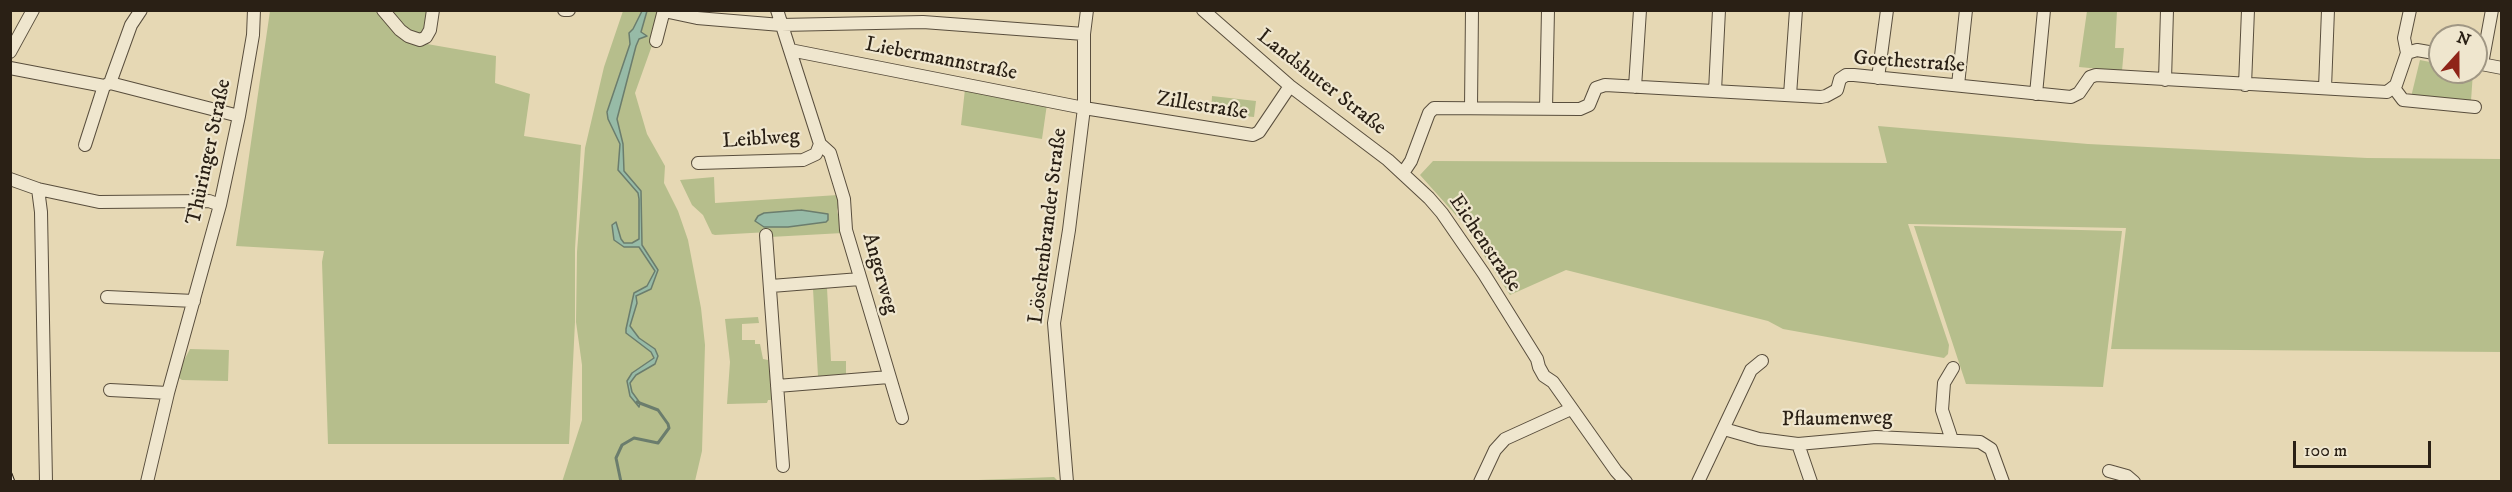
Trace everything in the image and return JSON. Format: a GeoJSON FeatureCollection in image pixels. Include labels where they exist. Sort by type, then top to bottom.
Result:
{"type":"FeatureCollection","features":[{"type":"Feature","properties":{"kind":"street"},"geometry":{"type":"LineString","coordinates":[[10,52],[33,10]]}},
{"type":"Feature","properties":{"kind":"street"},"geometry":{"type":"LineString","coordinates":[[85,145],[131,25],[141,10]]}},
{"type":"Feature","properties":{"kind":"street","name":"Thüringer Straße"},"geometry":{"type":"LineString","coordinates":[[147,482],[168,393],[220,205],[239,116],[253,35],[254,10]]}},
{"type":"Feature","properties":{"kind":"street"},"geometry":{"type":"LineString","coordinates":[[383,10],[400,30],[420,40],[426,37],[430,30],[433,10]]}},
{"type":"Feature","properties":{"kind":"street"},"geometry":{"type":"LineString","coordinates":[[564,10],[569,10]]}},
{"type":"Feature","properties":{"kind":"street","name":"Angerweg"},"geometry":{"type":"LineString","coordinates":[[777,10],[820,144],[830,153],[844,199],[846,230],[902,418]]}},
{"type":"Feature","properties":{"kind":"street","name":"Löschenbrander Straße"},"geometry":{"type":"LineString","coordinates":[[1067,482],[1054,323],[1070,230],[1084,108],[1084,34],[1087,10]]}},
{"type":"Feature","properties":{"kind":"street","name":"Landshuter Straße"},"geometry":{"type":"LineString","coordinates":[[1203,10],[1290,87],[1388,160]]}},
{"type":"Feature","properties":{"kind":"street"},"geometry":{"type":"LineString","coordinates":[[1471,107],[1472,10]]}},
{"type":"Feature","properties":{"kind":"street"},"geometry":{"type":"LineString","coordinates":[[1546,109],[1548,10]]}},
{"type":"Feature","properties":{"kind":"street"},"geometry":{"type":"LineString","coordinates":[[1635,87],[1640,10]]}},
{"type":"Feature","properties":{"kind":"street"},"geometry":{"type":"LineString","coordinates":[[1715,91],[1719,10]]}},
{"type":"Feature","properties":{"kind":"street"},"geometry":{"type":"LineString","coordinates":[[1790,95],[1796,10]]}},
{"type":"Feature","properties":{"kind":"street"},"geometry":{"type":"LineString","coordinates":[[1878,78],[1887,10]]}},
{"type":"Feature","properties":{"kind":"street"},"geometry":{"type":"LineString","coordinates":[[1958,86],[1966,10]]}},
{"type":"Feature","properties":{"kind":"street"},"geometry":{"type":"LineString","coordinates":[[2036,94],[2044,10]]}},
{"type":"Feature","properties":{"kind":"street"},"geometry":{"type":"LineString","coordinates":[[2165,80],[2167,10]]}},
{"type":"Feature","properties":{"kind":"street"},"geometry":{"type":"LineString","coordinates":[[2245,85],[2248,10]]}},
{"type":"Feature","properties":{"kind":"street"},"geometry":{"type":"LineString","coordinates":[[2325,88],[2328,10]]}},
{"type":"Feature","properties":{"kind":"street"},"geometry":{"type":"LineString","coordinates":[[2410,10],[2404,38],[2407,53],[2394,88],[2403,100],[2475,107]]}},
{"type":"Feature","properties":{"kind":"street"},"geometry":{"type":"LineString","coordinates":[[2488,26],[2492,10]]}},
{"type":"Feature","properties":{"kind":"street"},"geometry":{"type":"LineString","coordinates":[[656,41],[664,11],[696,18],[781,25],[923,22],[1084,34]]}},
{"type":"Feature","properties":{"kind":"street","name":"Liebermannstraße"},"geometry":{"type":"LineString","coordinates":[[790,50],[1084,108]]}},
{"type":"Feature","properties":{"kind":"street"},"geometry":{"type":"LineString","coordinates":[[2407,53],[2417,50],[2428,52]]}},
{"type":"Feature","properties":{"kind":"street"},"geometry":{"type":"LineString","coordinates":[[10,68],[107,84],[239,116]]}},
{"type":"Feature","properties":{"kind":"street","name":"Goethestraße"},"geometry":{"type":"LineString","coordinates":[[1403,173],[1411,161],[1431,110],[1437,107],[1585,108],[1596,88],[1600,86],[1827,96],[1837,90],[1840,79],[1846,75],[2075,96],[2090,77],[2096,75],[2387,92],[2394,88]]}},
{"type":"Feature","properties":{"kind":"street","name":"Zillestraße"},"geometry":{"type":"LineString","coordinates":[[1084,108],[1253,135],[1259,132],[1290,87]]}},
{"type":"Feature","properties":{"kind":"street","name":"Leiblweg"},"geometry":{"type":"LineString","coordinates":[[699,163],[802,160],[816,154],[820,144]]}},
{"type":"Feature","properties":{"kind":"street","name":"Eichenstraße"},"geometry":{"type":"LineString","coordinates":[[1388,160],[1443,213],[1537,358],[1544,376],[1553,382],[1626,482]]}},
{"type":"Feature","properties":{"kind":"street"},"geometry":{"type":"LineString","coordinates":[[10,179],[38,189],[99,202],[210,201],[220,205]]}},
{"type":"Feature","properties":{"kind":"street"},"geometry":{"type":"LineString","coordinates":[[38,189],[41,212],[46,482]]}},
{"type":"Feature","properties":{"kind":"street"},"geometry":{"type":"LineString","coordinates":[[766,235],[783,466]]}},
{"type":"Feature","properties":{"kind":"street"},"geometry":{"type":"LineString","coordinates":[[771,286],[860,279]]}},
{"type":"Feature","properties":{"kind":"street"},"geometry":{"type":"LineString","coordinates":[[107,297],[194,300]]}},
{"type":"Feature","properties":{"kind":"street"},"geometry":{"type":"LineString","coordinates":[[1698,482],[1751,370],[1762,361]]}},
{"type":"Feature","properties":{"kind":"street"},"geometry":{"type":"LineString","coordinates":[[1952,440],[1942,411],[1944,382],[1953,368]]}},
{"type":"Feature","properties":{"kind":"street"},"geometry":{"type":"LineString","coordinates":[[777,386],[889,377]]}},
{"type":"Feature","properties":{"kind":"street"},"geometry":{"type":"LineString","coordinates":[[110,390],[168,393]]}},
{"type":"Feature","properties":{"kind":"street"},"geometry":{"type":"LineString","coordinates":[[1480,482],[1495,450],[1505,439],[1571,409]]}},
{"type":"Feature","properties":{"kind":"street","name":"Pflaumenweg"},"geometry":{"type":"LineString","coordinates":[[1724,429],[1759,439],[1798,444],[1876,437],[1980,441],[1988,445],[2003,482]]}},
{"type":"Feature","properties":{"kind":"street"},"geometry":{"type":"LineString","coordinates":[[1798,444],[1811,482]]}},
{"type":"Feature","properties":{"kind":"street"},"geometry":{"type":"LineString","coordinates":[[2109,471],[2127,476],[2134,482]]}},
{"type":"Feature","properties":{"kind":"shaded area"},"geometry":{"type":"Polygon","coordinates":[[[270,11],[378,11],[404,40],[496,56],[495,83],[530,94],[524,136],[581,145],[575,249],[575,322],[569,444],[328,444],[322,262],[324,251],[236,246],[270,11]]]}},
{"type":"Feature","properties":{"kind":"shaded area"},"geometry":{"type":"Polygon","coordinates":[[[387,11],[429,11],[422,34],[411,32],[387,11]]]}},
{"type":"Feature","properties":{"kind":"shaded area"},"geometry":{"type":"Polygon","coordinates":[[[623,11],[659,11],[651,34],[655,37],[635,93],[647,134],[665,166],[664,183],[678,211],[688,240],[701,308],[705,345],[702,451],[695,481],[562,482],[582,420],[582,365],[576,322],[577,252],[585,148],[604,67],[623,11]]]}},
{"type":"Feature","properties":{"kind":"shaded area"},"geometry":{"type":"Polygon","coordinates":[[[642,11],[647,11],[641,32],[647,36],[639,39],[636,46],[617,119],[623,144],[624,171],[641,191],[642,245],[658,270],[651,289],[636,296],[637,303],[630,326],[639,338],[655,349],[658,356],[655,364],[636,375],[630,383],[632,392],[640,403],[639,407],[630,396],[627,381],[632,373],[654,358],[651,352],[626,333],[626,329],[634,293],[647,286],[655,271],[639,247],[624,247],[614,240],[612,225],[616,222],[624,243],[632,243],[639,239],[639,199],[638,193],[618,170],[620,144],[607,112],[630,44],[629,33],[642,11]]]}},
{"type":"Feature","properties":{"kind":"shaded area"},"geometry":{"type":"Polygon","coordinates":[[[2087,11],[2117,11],[2115,48],[2124,48],[2122,71],[2079,67],[2087,11]]]}},
{"type":"Feature","properties":{"kind":"shaded area"},"geometry":{"type":"Polygon","coordinates":[[[2420,60],[2428,62],[2428,84],[2472,84],[2471,101],[2411,97],[2420,60]]]}},
{"type":"Feature","properties":{"kind":"shaded area"},"geometry":{"type":"Polygon","coordinates":[[[965,89],[1047,104],[1042,139],[961,125],[965,89]]]}},
{"type":"Feature","properties":{"kind":"shaded area"},"geometry":{"type":"Polygon","coordinates":[[[1212,96],[1256,101],[1254,117],[1211,113],[1212,96]]]}},
{"type":"Feature","properties":{"kind":"shaded area"},"geometry":{"type":"Polygon","coordinates":[[[1878,126],[2088,144],[2367,158],[2501,159],[2501,352],[2111,349],[2126,228],[1908,224],[1949,345],[1948,354],[1944,358],[1783,329],[1768,321],[1566,270],[1510,295],[1462,222],[1420,175],[1433,161],[1887,163],[1878,126]]]}},
{"type":"Feature","properties":{"kind":"shaded area"},"geometry":{"type":"Polygon","coordinates":[[[714,177],[715,203],[838,195],[840,201],[837,211],[843,233],[770,237],[769,232],[712,234],[703,215],[692,205],[680,180],[714,177]]]}},
{"type":"Feature","properties":{"kind":"shaded area"},"geometry":{"type":"Polygon","coordinates":[[[801,210],[828,214],[828,220],[788,227],[764,227],[755,221],[764,213],[801,210]]]}},
{"type":"Feature","properties":{"kind":"shaded area"},"geometry":{"type":"Polygon","coordinates":[[[1914,226],[2122,231],[2103,387],[1966,384],[1914,226]]]}},
{"type":"Feature","properties":{"kind":"shaded area"},"geometry":{"type":"Polygon","coordinates":[[[827,288],[831,361],[846,361],[846,374],[818,376],[813,289],[827,288]]]}},
{"type":"Feature","properties":{"kind":"shaded area"},"geometry":{"type":"Polygon","coordinates":[[[758,317],[759,323],[742,324],[742,340],[755,340],[755,344],[760,344],[763,359],[768,360],[774,400],[768,400],[767,403],[727,404],[730,362],[725,319],[758,317]]]}},
{"type":"Feature","properties":{"kind":"shaded area"},"geometry":{"type":"Polygon","coordinates":[[[190,349],[229,350],[228,381],[182,380],[179,378],[181,366],[190,349]]]}},
{"type":"Feature","properties":{"kind":"shaded area"},"geometry":{"type":"Polygon","coordinates":[[[1054,477],[1058,481],[953,481],[1054,477]]]}},
{"type":"Feature","properties":{"kind":"waterway"},"geometry":{"type":"LineString","coordinates":[[621,482],[616,458],[622,445],[634,438],[658,443],[669,428],[658,410],[637,402]]}},
{"type":"Feature","properties":{"kind":"railway"},"geometry":{"type":"LineString","coordinates":[[10,474],[13,482]]}}]}
